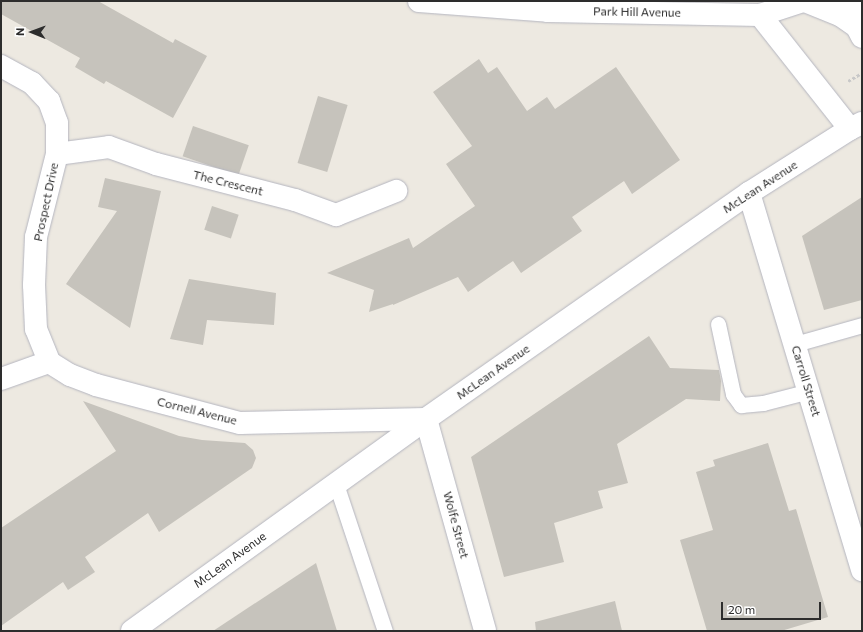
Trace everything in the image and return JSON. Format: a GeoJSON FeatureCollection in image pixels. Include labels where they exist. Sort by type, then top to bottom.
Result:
{"type":"FeatureCollection","features":[{"type":"Feature","properties":{"kind":"street","name":"Park Hill Avenue"},"geometry":{"type":"LineString","coordinates":[[419,1],[548,11],[760,15],[805,1]]}},
{"type":"Feature","properties":{"kind":"street"},"geometry":{"type":"LineString","coordinates":[[805,1],[862,8]]}},
{"type":"Feature","properties":{"kind":"street"},"geometry":{"type":"LineString","coordinates":[[805,1],[840,15],[857,27],[862,37]]}},
{"type":"Feature","properties":{"kind":"street"},"geometry":{"type":"LineString","coordinates":[[760,15],[856,126]]}},
{"type":"Feature","properties":{"kind":"street","name":"Prospect Drive"},"geometry":{"type":"LineString","coordinates":[[1,66],[32,83],[49,101],[57,123],[57,154],[36,237],[34,285],[36,329],[49,362]]}},
{"type":"Feature","properties":{"kind":"street","name":"McLean Avenue"},"geometry":{"type":"LineString","coordinates":[[132,631],[426,418],[749,193],[856,126]]}},
{"type":"Feature","properties":{"kind":"street","name":"The Crescent"},"geometry":{"type":"LineString","coordinates":[[57,154],[109,147],[156,164],[294,200],[336,215],[396,191]]}},
{"type":"Feature","properties":{"kind":"street","name":"Carroll Street"},"geometry":{"type":"LineString","coordinates":[[749,193],[862,570]]}},
{"type":"Feature","properties":{"kind":"street"},"geometry":{"type":"LineString","coordinates":[[1,379],[49,362]]}},
{"type":"Feature","properties":{"kind":"street","name":"Cornell Avenue"},"geometry":{"type":"LineString","coordinates":[[49,362],[70,375],[96,385],[240,423],[426,418]]}},
{"type":"Feature","properties":{"kind":"street","name":"Wolfe Street"},"geometry":{"type":"LineString","coordinates":[[426,418],[485,631]]}},
{"type":"Feature","properties":{"kind":"lane"},"geometry":{"type":"LineString","coordinates":[[718,324],[733,394],[741,405],[763,403],[809,391]]}},
{"type":"Feature","properties":{"kind":"lane"},"geometry":{"type":"LineString","coordinates":[[795,344],[862,325]]}},
{"type":"Feature","properties":{"kind":"lane"},"geometry":{"type":"LineString","coordinates":[[336,484],[385,631]]}},
{"type":"Feature","properties":{"kind":"path"},"geometry":{"type":"LineString","coordinates":[[846,82],[860,74]]}},
{"type":"Feature","properties":{"kind":"building"},"geometry":{"type":"Polygon","coordinates":[[[1,1],[98,1],[173,43],[175,39],[207,56],[173,118],[106,81],[104,84],[75,67],[80,58],[1,14],[1,1]]]}},
{"type":"Feature","properties":{"kind":"building"},"geometry":{"type":"Polygon","coordinates":[[[479,59],[488,73],[497,67],[527,111],[547,97],[555,109],[616,67],[680,160],[632,194],[624,181],[572,217],[582,231],[521,273],[513,261],[468,292],[458,277],[393,305],[369,312],[374,290],[327,273],[409,238],[413,248],[475,206],[446,164],[472,146],[433,92],[479,59]]]}},
{"type":"Feature","properties":{"kind":"building"},"geometry":{"type":"Polygon","coordinates":[[[318,96],[348,105],[327,172],[298,163],[318,96]]]}},
{"type":"Feature","properties":{"kind":"building"},"geometry":{"type":"Polygon","coordinates":[[[193,126],[249,145],[238,175],[183,156],[193,126]]]}},
{"type":"Feature","properties":{"kind":"building"},"geometry":{"type":"Polygon","coordinates":[[[105,178],[161,191],[130,328],[66,284],[117,211],[98,207],[105,178]]]}},
{"type":"Feature","properties":{"kind":"building"},"geometry":{"type":"Polygon","coordinates":[[[862,197],[862,300],[824,310],[802,236],[862,197]]]}},
{"type":"Feature","properties":{"kind":"building"},"geometry":{"type":"Polygon","coordinates":[[[212,206],[239,215],[231,238],[204,230],[212,206]]]}},
{"type":"Feature","properties":{"kind":"building"},"geometry":{"type":"Polygon","coordinates":[[[189,279],[276,293],[274,325],[207,320],[203,345],[170,339],[189,279]]]}},
{"type":"Feature","properties":{"kind":"building"},"geometry":{"type":"Polygon","coordinates":[[[649,336],[670,368],[719,370],[721,381],[720,401],[686,399],[617,444],[628,483],[598,491],[603,508],[554,523],[564,562],[504,577],[471,457],[649,336]]]}},
{"type":"Feature","properties":{"kind":"building"},"geometry":{"type":"Polygon","coordinates":[[[83,401],[179,436],[202,440],[245,443],[253,450],[256,458],[252,468],[159,532],[148,513],[85,557],[95,572],[68,590],[63,582],[1,626],[1,528],[116,451],[83,401]]]}},
{"type":"Feature","properties":{"kind":"building"},"geometry":{"type":"Polygon","coordinates":[[[768,443],[789,511],[796,509],[828,617],[781,631],[707,631],[680,540],[713,530],[696,472],[715,466],[713,460],[768,443]]]}},
{"type":"Feature","properties":{"kind":"building"},"geometry":{"type":"Polygon","coordinates":[[[316,563],[337,631],[213,631],[316,563]]]}},
{"type":"Feature","properties":{"kind":"building"},"geometry":{"type":"Polygon","coordinates":[[[615,601],[622,631],[536,631],[535,622],[615,601]]]}}]}
